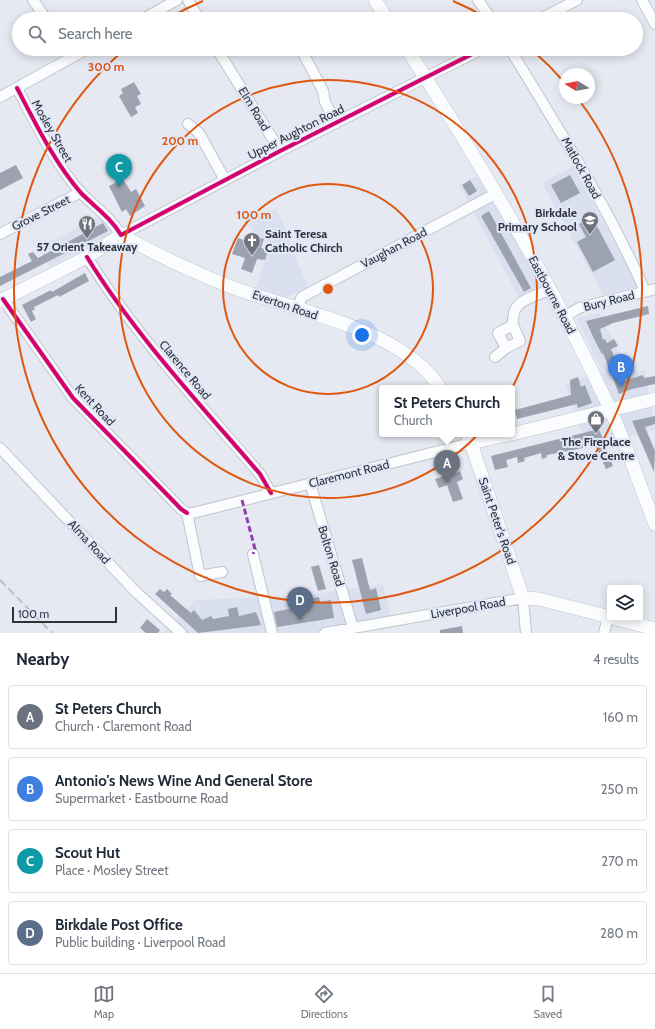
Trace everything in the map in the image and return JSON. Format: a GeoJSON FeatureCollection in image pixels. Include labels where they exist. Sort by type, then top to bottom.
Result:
{"type":"FeatureCollection","features":[{"type":"Feature","properties":{"kind":"main road"},"geometry":{"type":"LineString","coordinates":[[375,0],[383,12]]}},
{"type":"Feature","properties":{"kind":"main road","name":"Eastbourne Road"},"geometry":{"type":"LineString","coordinates":[[411,56],[497,193],[549,290],[565,316],[611,410],[655,524]]}},
{"type":"Feature","properties":{"kind":"main road","name":"Upper Aughton Road"},"geometry":{"type":"LineString","coordinates":[[2,300],[87,257],[121,236]]}},
{"type":"Feature","properties":{"kind":"main road","name":"Everton Road"},"geometry":{"type":"LineString","coordinates":[[121,236],[185,267],[234,288],[362,331],[401,350],[432,375],[438,385]]}},
{"type":"Feature","properties":{"kind":"main road","name":"Claremont Road"},"geometry":{"type":"LineString","coordinates":[[515,433],[655,399]]}},
{"type":"Feature","properties":{"kind":"main road","name":"Claremont Road"},"geometry":{"type":"LineString","coordinates":[[469,439],[486,437]]}},
{"type":"Feature","properties":{"kind":"main road","name":"Saint Peter's Road"},"geometry":{"type":"LineString","coordinates":[[469,439],[524,598]]}},
{"type":"Feature","properties":{"kind":"main road","name":"Liverpool Road"},"geometry":{"type":"LineString","coordinates":[[524,598],[539,599],[607,616]]}},
{"type":"Feature","properties":{"kind":"main road","name":"Liverpool Road"},"geometry":{"type":"LineString","coordinates":[[625,621],[655,629]]}},
{"type":"Feature","properties":{"kind":"street"},"geometry":{"type":"LineString","coordinates":[[33,0],[41,12]]}},
{"type":"Feature","properties":{"kind":"street"},"geometry":{"type":"LineString","coordinates":[[156,12],[177,0]]}},
{"type":"Feature","properties":{"kind":"street"},"geometry":{"type":"LineString","coordinates":[[188,0],[195,12]]}},
{"type":"Feature","properties":{"kind":"street"},"geometry":{"type":"LineString","coordinates":[[478,0],[486,12]]}},
{"type":"Feature","properties":{"kind":"street"},"geometry":{"type":"LineString","coordinates":[[554,12],[577,0]]}},
{"type":"Feature","properties":{"kind":"street"},"geometry":{"type":"LineString","coordinates":[[642,0],[655,24]]}},
{"type":"Feature","properties":{"kind":"street"},"geometry":{"type":"LineString","coordinates":[[0,97],[17,88],[65,56]]}},
{"type":"Feature","properties":{"kind":"street","name":"Elm Road"},"geometry":{"type":"LineString","coordinates":[[222,56],[280,152]]}},
{"type":"Feature","properties":{"kind":"street"},"geometry":{"type":"LineString","coordinates":[[305,56],[324,91],[325,102],[336,123]]}},
{"type":"Feature","properties":{"kind":"street","name":"Upper Aughton Road"},"geometry":{"type":"LineString","coordinates":[[121,236],[225,180],[469,56]]}},
{"type":"Feature","properties":{"kind":"street","name":"Matlock Road"},"geometry":{"type":"LineString","coordinates":[[514,56],[574,153],[636,269],[650,290]]}},
{"type":"Feature","properties":{"kind":"street","name":"Mosley Street"},"geometry":{"type":"LineString","coordinates":[[17,88],[53,156],[81,192],[114,225],[121,236]]}},
{"type":"Feature","properties":{"kind":"street"},"geometry":{"type":"LineString","coordinates":[[188,124],[199,134],[225,180]]}},
{"type":"Feature","properties":{"kind":"street","name":"Grove Street"},"geometry":{"type":"LineString","coordinates":[[0,234],[81,192]]}},
{"type":"Feature","properties":{"kind":"street","name":"Vaughan Road"},"geometry":{"type":"LineString","coordinates":[[296,308],[302,297],[497,193]]}},
{"type":"Feature","properties":{"kind":"street","name":"Clarence Road"},"geometry":{"type":"LineString","coordinates":[[87,257],[100,278],[158,354],[260,474],[271,493]]}},
{"type":"Feature","properties":{"kind":"street"},"geometry":{"type":"LineString","coordinates":[[495,357],[506,348],[520,341],[513,325],[512,316],[517,305],[523,300],[549,290]]}},
{"type":"Feature","properties":{"kind":"street","name":"Bury Road"},"geometry":{"type":"LineString","coordinates":[[565,316],[579,308],[650,290]]}},
{"type":"Feature","properties":{"kind":"street","name":"Kent Road"},"geometry":{"type":"LineString","coordinates":[[2,300],[73,398],[181,509],[187,512]]}},
{"type":"Feature","properties":{"kind":"street"},"geometry":{"type":"LineString","coordinates":[[506,348],[498,333],[513,325]]}},
{"type":"Feature","properties":{"kind":"street","name":"Claremont Road"},"geometry":{"type":"LineString","coordinates":[[187,512],[192,513],[310,483],[469,439]]}},
{"type":"Feature","properties":{"kind":"street","name":"Alma Road"},"geometry":{"type":"LineString","coordinates":[[0,448],[135,590],[181,633]]}},
{"type":"Feature","properties":{"kind":"street","name":"Bolton Road"},"geometry":{"type":"LineString","coordinates":[[310,483],[353,628]]}},
{"type":"Feature","properties":{"kind":"street"},"geometry":{"type":"LineString","coordinates":[[187,512],[200,576],[222,572]]}},
{"type":"Feature","properties":{"kind":"street"},"geometry":{"type":"LineString","coordinates":[[253,554],[272,633]]}},
{"type":"Feature","properties":{"kind":"street"},"geometry":{"type":"LineString","coordinates":[[524,598],[526,633]]}},
{"type":"Feature","properties":{"kind":"street","name":"Liverpool Road"},"geometry":{"type":"LineString","coordinates":[[327,633],[524,598]]}},
{"type":"Feature","properties":{"kind":"street"},"geometry":{"type":"LineString","coordinates":[[604,633],[608,621]]}},
{"type":"Feature","properties":{"kind":"shaded area","name":"Birkdale Primary School"},"geometry":{"type":"Polygon","coordinates":[[[573,166],[638,287],[603,295],[542,183],[573,166]]]}},
{"type":"Feature","properties":{"kind":"shaded area"},"geometry":{"type":"Polygon","coordinates":[[[477,176],[492,192],[544,287],[519,298],[459,185],[477,176]]]}},
{"type":"Feature","properties":{"kind":"shaded area"},"geometry":{"type":"Polygon","coordinates":[[[276,209],[290,238],[288,239],[308,287],[284,298],[255,289],[271,244],[258,238],[248,225],[276,209]]]}},
{"type":"Feature","properties":{"kind":"shaded area"},"geometry":{"type":"Polygon","coordinates":[[[100,216],[112,233],[50,267],[39,248],[100,216]]]}},
{"type":"Feature","properties":{"kind":"shaded area"},"geometry":{"type":"Polygon","coordinates":[[[599,312],[628,372],[645,370],[655,430],[587,447],[565,384],[602,371],[577,319],[599,312]]]}},
{"type":"Feature","properties":{"kind":"shaded area"},"geometry":{"type":"Polygon","coordinates":[[[383,584],[391,619],[323,633],[163,633],[195,600],[308,595],[383,584]]]}},
{"type":"Feature","properties":{"kind":"building"},"geometry":{"type":"Polygon","coordinates":[[[134,82],[141,94],[137,96],[141,104],[135,107],[138,113],[131,117],[119,96],[123,93],[121,89],[134,82]]]}},
{"type":"Feature","properties":{"kind":"building"},"geometry":{"type":"Polygon","coordinates":[[[16,165],[23,178],[0,190],[0,173],[16,165]]]}},
{"type":"Feature","properties":{"kind":"building"},"geometry":{"type":"Polygon","coordinates":[[[570,175],[580,193],[561,203],[551,185],[570,175]]]}},
{"type":"Feature","properties":{"kind":"building"},"geometry":{"type":"Polygon","coordinates":[[[123,179],[131,192],[136,189],[145,206],[130,216],[126,209],[122,212],[109,186],[123,179]]]}},
{"type":"Feature","properties":{"kind":"building"},"geometry":{"type":"Polygon","coordinates":[[[470,180],[477,191],[469,196],[462,185],[470,180]]]}},
{"type":"Feature","properties":{"kind":"building"},"geometry":{"type":"Polygon","coordinates":[[[489,211],[531,288],[524,292],[481,216],[489,211]]]}},
{"type":"Feature","properties":{"kind":"building"},"geometry":{"type":"Polygon","coordinates":[[[592,217],[615,260],[593,272],[577,242],[586,237],[579,224],[592,217]]]}},
{"type":"Feature","properties":{"kind":"building"},"geometry":{"type":"Polygon","coordinates":[[[103,223],[108,231],[0,286],[0,277],[32,261],[28,254],[33,252],[38,258],[103,223]]]}},
{"type":"Feature","properties":{"kind":"building","name":"Saint Teresa Catholic Chirch"},"geometry":{"type":"Polygon","coordinates":[[[252,235],[264,239],[261,248],[268,250],[265,260],[257,259],[252,273],[241,269],[245,258],[232,254],[238,238],[250,242],[252,235]]]}},
{"type":"Feature","properties":{"kind":"building"},"geometry":{"type":"Polygon","coordinates":[[[85,273],[89,281],[59,297],[58,295],[34,307],[35,309],[32,311],[36,319],[31,322],[22,305],[51,290],[52,292],[85,273]]]}},
{"type":"Feature","properties":{"kind":"building"},"geometry":{"type":"Polygon","coordinates":[[[648,306],[649,314],[613,323],[600,329],[603,340],[605,339],[607,343],[614,339],[618,346],[611,349],[624,381],[643,375],[644,378],[655,376],[655,384],[632,389],[619,394],[603,353],[602,354],[595,341],[586,321],[648,306]]]}},
{"type":"Feature","properties":{"kind":"building"},"geometry":{"type":"Polygon","coordinates":[[[578,377],[581,387],[585,385],[592,403],[578,408],[577,404],[517,419],[515,410],[571,395],[570,380],[578,377]]]}},
{"type":"Feature","properties":{"kind":"building"},"geometry":{"type":"Polygon","coordinates":[[[655,416],[655,424],[645,427],[655,451],[654,472],[632,421],[655,416]]]}},
{"type":"Feature","properties":{"kind":"building"},"geometry":{"type":"Polygon","coordinates":[[[599,429],[613,466],[606,469],[592,438],[582,441],[583,448],[547,455],[547,457],[542,459],[541,453],[524,458],[525,461],[518,463],[517,457],[506,460],[508,467],[495,470],[491,456],[599,429]]]}},
{"type":"Feature","properties":{"kind":"building"},"geometry":{"type":"Polygon","coordinates":[[[451,467],[454,474],[460,471],[463,479],[457,482],[463,499],[453,502],[447,485],[439,488],[435,479],[443,476],[441,470],[451,467]]]}},
{"type":"Feature","properties":{"kind":"building"},"geometry":{"type":"Polygon","coordinates":[[[362,558],[370,590],[376,588],[381,610],[366,614],[352,560],[362,558]]]}},
{"type":"Feature","properties":{"kind":"building"},"geometry":{"type":"Polygon","coordinates":[[[319,565],[326,589],[318,591],[311,567],[319,565]]]}},
{"type":"Feature","properties":{"kind":"building"},"geometry":{"type":"Polygon","coordinates":[[[160,589],[164,592],[167,589],[172,594],[170,595],[191,613],[194,610],[202,620],[211,616],[213,619],[229,616],[228,609],[237,607],[239,616],[256,612],[261,625],[198,633],[155,594],[160,589]]]}},
{"type":"Feature","properties":{"kind":"building"},"geometry":{"type":"Polygon","coordinates":[[[319,597],[320,602],[331,600],[334,618],[277,627],[274,612],[298,607],[298,609],[309,607],[308,599],[319,597]]]}},
{"type":"Feature","properties":{"kind":"building"},"geometry":{"type":"Polygon","coordinates":[[[147,619],[160,630],[158,633],[146,633],[140,628],[147,619]]]}},
{"type":"Feature","properties":{"kind":"building"},"geometry":{"type":"Polygon","coordinates":[[[462,626],[463,633],[440,633],[440,630],[462,626]]]}},
{"type":"Feature","properties":{"kind":"railway"},"geometry":{"type":"LineString","coordinates":[[0,580],[52,633]]}},
{"type":"Feature","properties":{"kind":"marked path"},"geometry":{"type":"LineString","coordinates":[[242,500],[255,549],[253,554]]}},
{"type":"Feature","properties":{"kind":"cycle path"},"geometry":{"type":"LineString","coordinates":[[17,88],[62,169],[81,193],[108,218],[121,235],[280,151],[468,56]]}},
{"type":"Feature","properties":{"kind":"cycle path"},"geometry":{"type":"LineString","coordinates":[[87,257],[106,286],[147,341],[260,474],[271,493]]}},
{"type":"Feature","properties":{"kind":"cycle path"},"geometry":{"type":"LineString","coordinates":[[3,299],[73,398],[181,509],[187,513]]}},
{"type":"Feature","properties":{"kind":"place","name":"Scout Hut"},"geometry":{"type":"Point","coordinates":[119,187]}},
{"type":"Feature","properties":{"kind":"place","name":"Birkdale Primary School"},"geometry":{"type":"Point","coordinates":[590,235]}},
{"type":"Feature","properties":{"kind":"place","name":"57 Orient Takeaway"},"geometry":{"type":"Point","coordinates":[87,239]}},
{"type":"Feature","properties":{"kind":"place","name":"Saint Teresa Catholic Chirch"},"geometry":{"type":"Point","coordinates":[252,256]}},
{"type":"Feature","properties":{"kind":"place","name":"Antonio's News Wine And General Store"},"geometry":{"type":"Point","coordinates":[621,387]}},
{"type":"Feature","properties":{"kind":"place","name":"The Fireplace & Stove Centre"},"geometry":{"type":"Point","coordinates":[596,434]}},
{"type":"Feature","properties":{"kind":"place","name":"St Peters Church"},"geometry":{"type":"Point","coordinates":[447,483]}},
{"type":"Feature","properties":{"kind":"place","name":"Birkdale Post Office"},"geometry":{"type":"Point","coordinates":[300,620]}}]}
